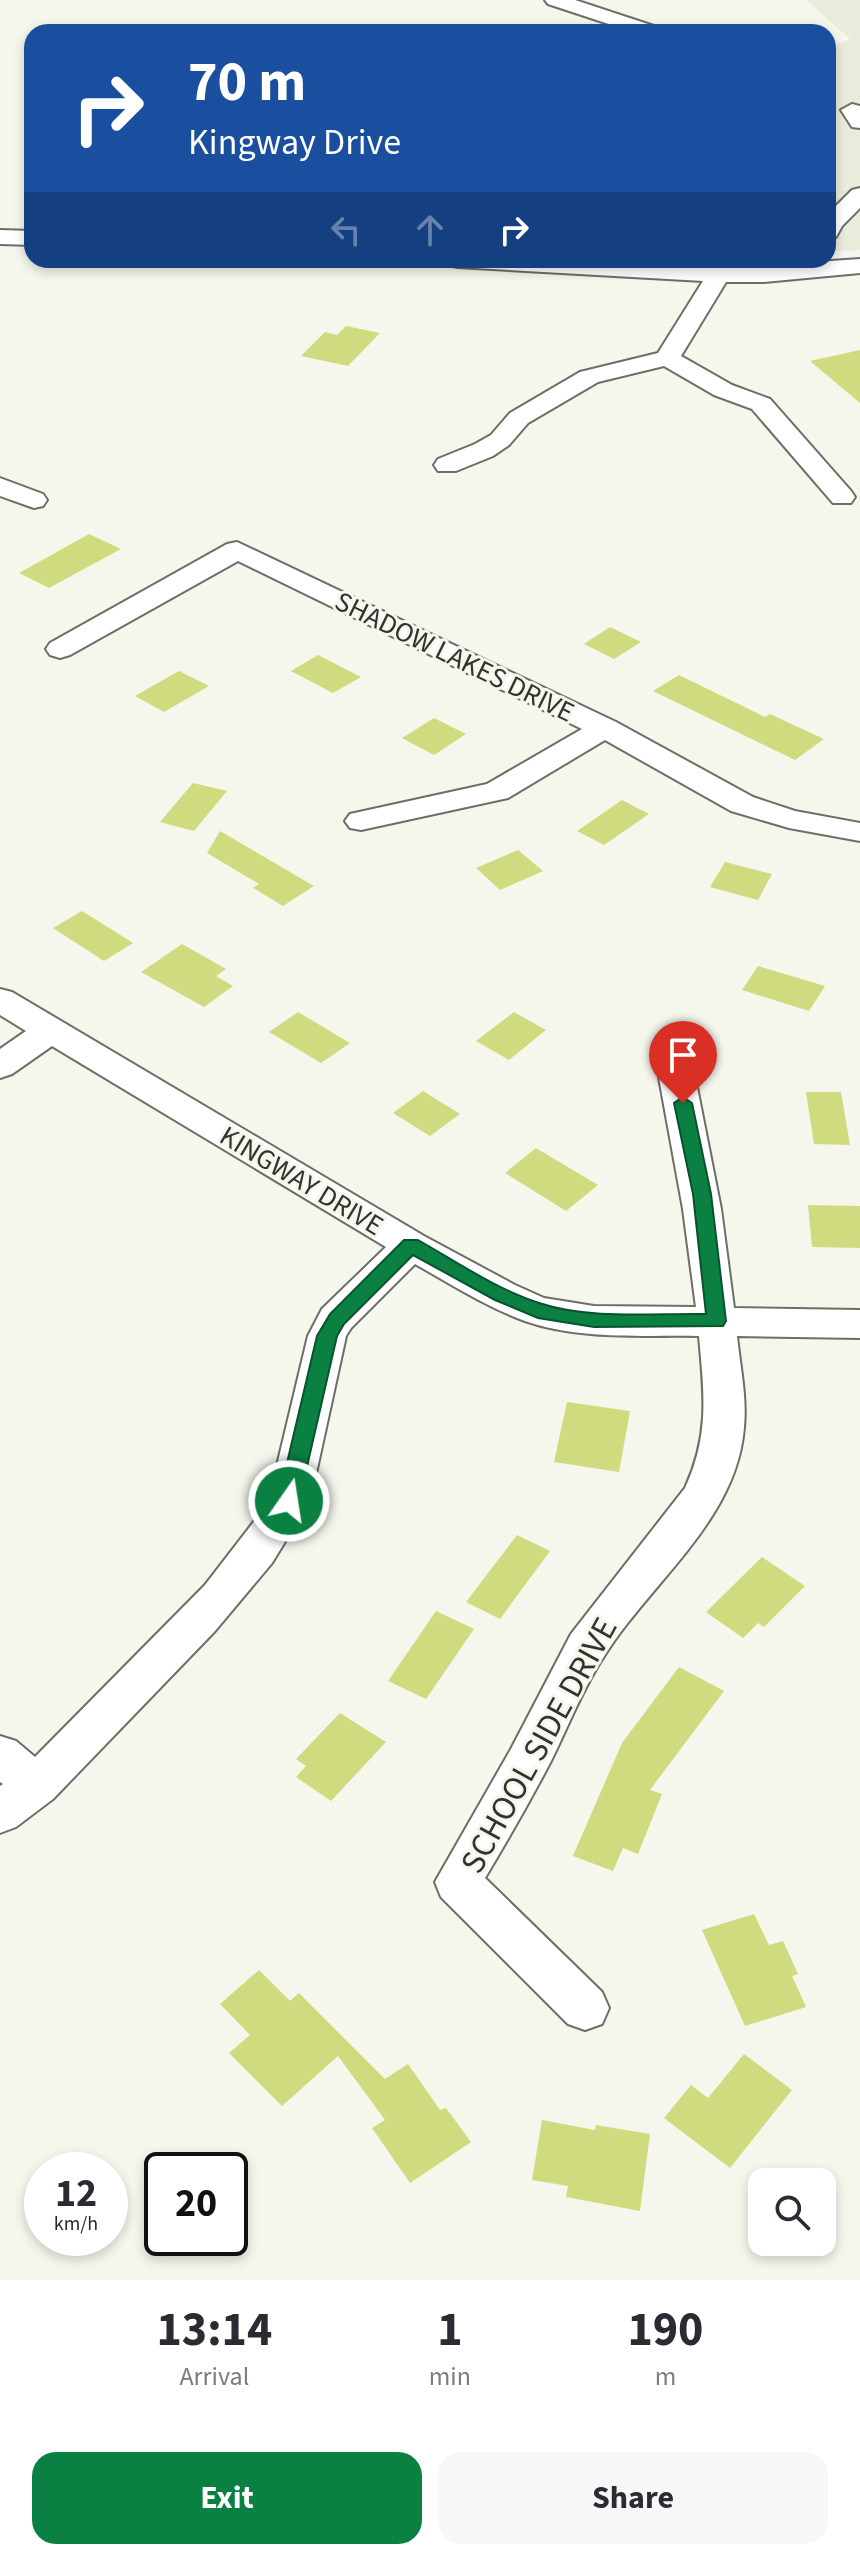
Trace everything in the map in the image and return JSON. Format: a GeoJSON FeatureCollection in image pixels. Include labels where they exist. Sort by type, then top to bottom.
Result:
{"type":"FeatureCollection","features":[{"type":"Feature","properties":{"kind":"street"},"geometry":{"type":"LineString","coordinates":[[555,0],[628,24]]}},
{"type":"Feature","properties":{"kind":"street"},"geometry":{"type":"LineString","coordinates":[[836,219],[860,195]]}},
{"type":"Feature","properties":{"kind":"street"},"geometry":{"type":"LineString","coordinates":[[0,237],[24,238]]}},
{"type":"Feature","properties":{"kind":"street"},"geometry":{"type":"LineString","coordinates":[[667,358],[720,268],[764,275],[804,268]]}},
{"type":"Feature","properties":{"kind":"street"},"geometry":{"type":"LineString","coordinates":[[447,465],[484,450],[500,440],[519,418],[589,377],[667,358],[723,390],[761,404],[842,497]]}},
{"type":"Feature","properties":{"kind":"street"},"geometry":{"type":"LineString","coordinates":[[0,486],[34,500]]}},
{"type":"Feature","properties":{"kind":"street","name":"SHADOW LAKES DRIVE"},"geometry":{"type":"LineString","coordinates":[[60,649],[237,550],[605,728],[742,804],[789,819],[860,832]]}},
{"type":"Feature","properties":{"kind":"street"},"geometry":{"type":"LineString","coordinates":[[361,821],[497,791],[605,728]]}},
{"type":"Feature","properties":{"kind":"street","name":"KINGWAY DRIVE"},"geometry":{"type":"LineString","coordinates":[[0,1000],[411,1245],[501,1295],[550,1314],[594,1320],[860,1324]]}},
{"type":"Feature","properties":{"kind":"street"},"geometry":{"type":"LineString","coordinates":[[0,1066],[51,1030]]}},
{"type":"Feature","properties":{"kind":"street"},"geometry":{"type":"LineString","coordinates":[[676,1072],[702,1194],[716,1321]]}},
{"type":"Feature","properties":{"kind":"street"},"geometry":{"type":"LineString","coordinates":[[0,1813],[37,1785],[222,1595],[276,1525],[289,1501],[327,1336],[336,1319],[411,1245]]}},
{"type":"Feature","properties":{"kind":"street","name":"SCHOOL SIDE DRIVE"},"geometry":{"type":"LineString","coordinates":[[585,2008],[458,1882],[535,1748],[582,1653],[620,1601],[675,1539],[705,1489],[717,1462],[723,1435],[716,1321]]}},
{"type":"Feature","properties":{"kind":"street"},"geometry":{"type":"LineString","coordinates":[[0,1755],[37,1785]]}},
{"type":"Feature","properties":{"kind":"shaded area"},"geometry":{"type":"Polygon","coordinates":[[[806,0],[860,0],[860,250],[836,252],[836,45],[850,39],[806,0]]]}},
{"type":"Feature","properties":{"kind":"building"},"geometry":{"type":"Polygon","coordinates":[[[346,326],[380,333],[348,366],[301,356],[325,332],[337,335],[346,326]]]}},
{"type":"Feature","properties":{"kind":"building"},"geometry":{"type":"Polygon","coordinates":[[[860,350],[860,403],[810,361],[860,350]]]}},
{"type":"Feature","properties":{"kind":"building"},"geometry":{"type":"Polygon","coordinates":[[[89,534],[121,549],[49,588],[19,573],[89,534]]]}},
{"type":"Feature","properties":{"kind":"building"},"geometry":{"type":"Polygon","coordinates":[[[610,627],[641,642],[614,659],[584,644],[610,627]]]}},
{"type":"Feature","properties":{"kind":"building"},"geometry":{"type":"Polygon","coordinates":[[[318,655],[361,677],[333,693],[291,671],[318,655]]]}},
{"type":"Feature","properties":{"kind":"building"},"geometry":{"type":"Polygon","coordinates":[[[179,671],[209,686],[164,712],[135,696],[179,671]]]}},
{"type":"Feature","properties":{"kind":"building"},"geometry":{"type":"Polygon","coordinates":[[[679,675],[765,717],[770,714],[824,739],[795,760],[653,691],[679,675]]]}},
{"type":"Feature","properties":{"kind":"building"},"geometry":{"type":"Polygon","coordinates":[[[434,718],[466,734],[434,755],[402,738],[434,718]]]}},
{"type":"Feature","properties":{"kind":"building"},"geometry":{"type":"Polygon","coordinates":[[[193,783],[227,791],[194,831],[160,822],[193,783]]]}},
{"type":"Feature","properties":{"kind":"building"},"geometry":{"type":"Polygon","coordinates":[[[622,800],[649,814],[604,845],[577,831],[622,800]]]}},
{"type":"Feature","properties":{"kind":"building"},"geometry":{"type":"Polygon","coordinates":[[[220,831],[314,886],[283,906],[253,888],[259,884],[207,853],[220,831]]]}},
{"type":"Feature","properties":{"kind":"building"},"geometry":{"type":"Polygon","coordinates":[[[518,850],[543,871],[500,890],[476,868],[518,850]]]}},
{"type":"Feature","properties":{"kind":"building"},"geometry":{"type":"Polygon","coordinates":[[[725,862],[772,874],[758,900],[710,887],[725,862]]]}},
{"type":"Feature","properties":{"kind":"building"},"geometry":{"type":"Polygon","coordinates":[[[82,911],[133,943],[104,961],[53,928],[82,911]]]}},
{"type":"Feature","properties":{"kind":"building"},"geometry":{"type":"Polygon","coordinates":[[[182,944],[226,969],[216,976],[233,986],[204,1007],[141,972],[182,944]]]}},
{"type":"Feature","properties":{"kind":"building"},"geometry":{"type":"Polygon","coordinates":[[[758,966],[825,986],[809,1011],[742,990],[758,966]]]}},
{"type":"Feature","properties":{"kind":"building"},"geometry":{"type":"Polygon","coordinates":[[[298,1012],[350,1043],[321,1063],[269,1032],[298,1012]]]}},
{"type":"Feature","properties":{"kind":"building"},"geometry":{"type":"Polygon","coordinates":[[[514,1012],[546,1030],[509,1060],[476,1041],[514,1012]]]}},
{"type":"Feature","properties":{"kind":"building"},"geometry":{"type":"Polygon","coordinates":[[[423,1091],[460,1114],[430,1136],[393,1113],[423,1091]]]}},
{"type":"Feature","properties":{"kind":"building"},"geometry":{"type":"Polygon","coordinates":[[[806,1092],[841,1092],[850,1145],[814,1144],[806,1092]]]}},
{"type":"Feature","properties":{"kind":"building"},"geometry":{"type":"Polygon","coordinates":[[[536,1148],[598,1185],[566,1211],[505,1173],[536,1148]]]}},
{"type":"Feature","properties":{"kind":"building"},"geometry":{"type":"Polygon","coordinates":[[[808,1205],[860,1206],[860,1248],[812,1247],[808,1205]]]}},
{"type":"Feature","properties":{"kind":"building"},"geometry":{"type":"Polygon","coordinates":[[[567,1402],[630,1411],[619,1472],[554,1462],[567,1402]]]}},
{"type":"Feature","properties":{"kind":"building"},"geometry":{"type":"Polygon","coordinates":[[[517,1535],[550,1551],[500,1619],[466,1602],[517,1535]]]}},
{"type":"Feature","properties":{"kind":"building"},"geometry":{"type":"Polygon","coordinates":[[[762,1557],[805,1586],[764,1627],[758,1623],[743,1638],[706,1612],[762,1557]]]}},
{"type":"Feature","properties":{"kind":"building"},"geometry":{"type":"Polygon","coordinates":[[[436,1611],[474,1629],[426,1699],[388,1681],[436,1611]]]}},
{"type":"Feature","properties":{"kind":"building"},"geometry":{"type":"Polygon","coordinates":[[[679,1667],[724,1691],[650,1790],[662,1794],[638,1854],[623,1848],[613,1871],[573,1856],[622,1743],[679,1667]]]}},
{"type":"Feature","properties":{"kind":"building"},"geometry":{"type":"Polygon","coordinates":[[[340,1713],[386,1742],[331,1801],[296,1777],[306,1766],[296,1759],[340,1713]]]}},
{"type":"Feature","properties":{"kind":"building"},"geometry":{"type":"Polygon","coordinates":[[[754,1914],[769,1945],[783,1941],[798,1974],[792,1976],[806,2007],[745,2026],[702,1930],[754,1914]]]}},
{"type":"Feature","properties":{"kind":"building"},"geometry":{"type":"Polygon","coordinates":[[[259,1970],[290,2001],[299,1993],[385,2079],[408,2064],[440,2110],[446,2108],[471,2142],[410,2183],[372,2128],[385,2120],[338,2056],[282,2106],[229,2053],[250,2035],[220,2004],[259,1970]]]}},
{"type":"Feature","properties":{"kind":"building"},"geometry":{"type":"Polygon","coordinates":[[[744,2054],[792,2090],[730,2168],[664,2118],[691,2085],[708,2098],[744,2054]]]}},
{"type":"Feature","properties":{"kind":"building"},"geometry":{"type":"Polygon","coordinates":[[[542,2120],[595,2130],[596,2125],[650,2134],[640,2211],[566,2197],[568,2186],[532,2180],[542,2120]]]}},
{"type":"Feature","properties":{"kind":"route"},"geometry":{"type":"LineString","coordinates":[[289,1501],[327,1336],[336,1319],[411,1245],[501,1295],[538,1311],[562,1317],[716,1321],[702,1194],[683,1103]]}}]}
